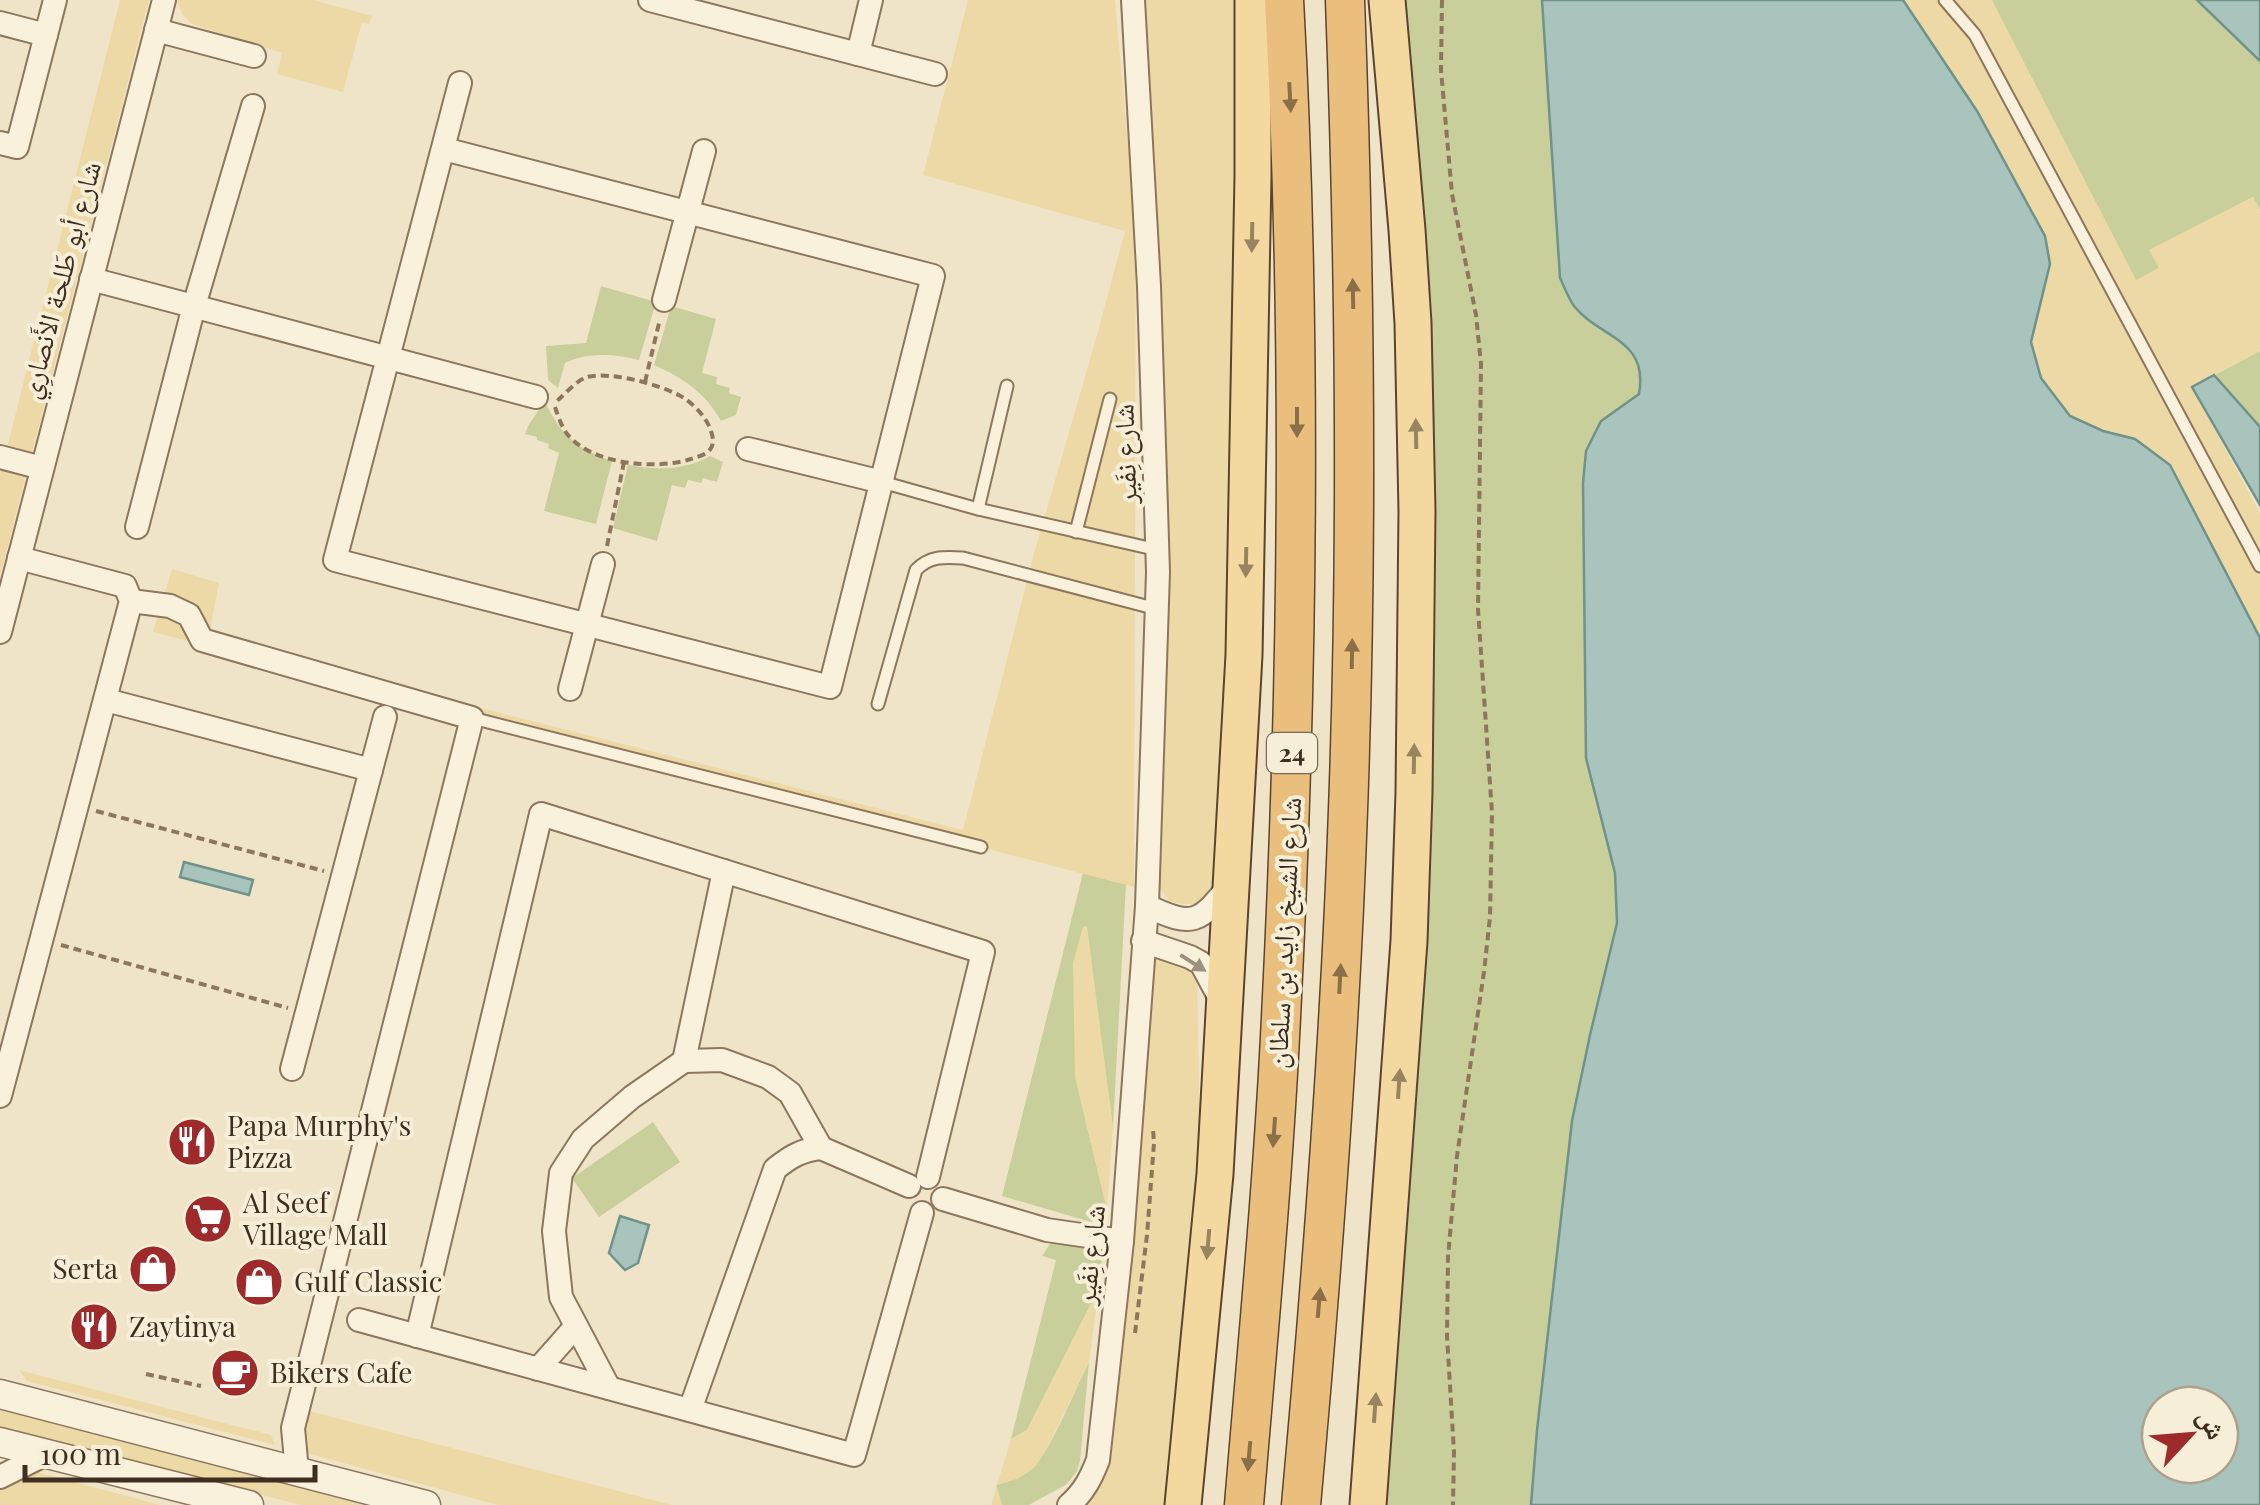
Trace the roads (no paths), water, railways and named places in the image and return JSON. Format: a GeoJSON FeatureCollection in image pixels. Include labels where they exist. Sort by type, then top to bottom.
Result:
{"type":"FeatureCollection","features":[{"type":"Feature","properties":{"kind":"highway","name":"شارع الشيخ زايد بن سلطان"},"geometry":{"type":"LineString","coordinates":[[1244,1505],[1280,1040],[1291,795],[1297,360],[1284,0]]}},
{"type":"Feature","properties":{"kind":"highway","name":"شارع الشيخ زايد بن سلطان"},"geometry":{"type":"LineString","coordinates":[[1301,1505],[1335,1076],[1348,810],[1354,352],[1345,0]]}},
{"type":"Feature","properties":{"kind":"main road"},"geometry":{"type":"LineString","coordinates":[[1183,1505],[1215,1174],[1245,636],[1253,0]]}},
{"type":"Feature","properties":{"kind":"main road"},"geometry":{"type":"LineString","coordinates":[[1368,1505],[1409,941],[1418,511],[1408,230],[1386,0]]}},
{"type":"Feature","properties":{"kind":"main road"},"geometry":{"type":"LineString","coordinates":[[1188,1469],[1192,1505]]}},
{"type":"Feature","properties":{"kind":"street"},"geometry":{"type":"LineString","coordinates":[[0,143],[17,147],[55,0]]}},
{"type":"Feature","properties":{"kind":"street","name":"شارع أبو طَلحة الأَنصارِي"},"geometry":{"type":"LineString","coordinates":[[0,632],[164,0]]}},
{"type":"Feature","properties":{"kind":"street"},"geometry":{"type":"LineString","coordinates":[[650,0],[677,3],[934,74]]}},
{"type":"Feature","properties":{"kind":"street"},"geometry":{"type":"LineString","coordinates":[[858,54],[871,0]]}},
{"type":"Feature","properties":{"kind":"street","name":"شارع نِفَير"},"geometry":{"type":"LineString","coordinates":[[1069,1505],[1092,1478],[1098,1460],[1122,1241],[1146,906],[1158,550],[1133,0]]}},
{"type":"Feature","properties":{"kind":"street"},"geometry":{"type":"LineString","coordinates":[[0,23],[46,35]]}},
{"type":"Feature","properties":{"kind":"street"},"geometry":{"type":"LineString","coordinates":[[156,30],[254,56]]}},
{"type":"Feature","properties":{"kind":"street"},"geometry":{"type":"LineString","coordinates":[[444,148],[933,276],[830,686],[335,560],[460,83]]}},
{"type":"Feature","properties":{"kind":"street"},"geometry":{"type":"LineString","coordinates":[[136,527],[252,106]]}},
{"type":"Feature","properties":{"kind":"street"},"geometry":{"type":"LineString","coordinates":[[664,300],[704,150]]}},
{"type":"Feature","properties":{"kind":"street"},"geometry":{"type":"LineString","coordinates":[[92,279],[536,397]]}},
{"type":"Feature","properties":{"kind":"street"},"geometry":{"type":"LineString","coordinates":[[748,449],[882,482]]}},
{"type":"Feature","properties":{"kind":"street"},"geometry":{"type":"LineString","coordinates":[[0,457],[42,468]]}},
{"type":"Feature","properties":{"kind":"street"},"geometry":{"type":"LineString","coordinates":[[0,1096],[131,601],[125,586],[19,558]]}},
{"type":"Feature","properties":{"kind":"street"},"geometry":{"type":"LineString","coordinates":[[570,689],[603,564]]}},
{"type":"Feature","properties":{"kind":"street"},"geometry":{"type":"LineString","coordinates":[[131,601],[170,606],[188,614],[202,640],[472,718],[294,1428],[297,1471]]}},
{"type":"Feature","properties":{"kind":"street"},"geometry":{"type":"LineString","coordinates":[[106,700],[371,770]]}},
{"type":"Feature","properties":{"kind":"street"},"geometry":{"type":"LineString","coordinates":[[292,1069],[385,717]]}},
{"type":"Feature","properties":{"kind":"street"},"geometry":{"type":"LineString","coordinates":[[416,1336],[541,814],[983,952],[918,1182],[907,1192],[912,1208],[922,1213],[937,1209],[943,1200],[940,1185],[918,1182],[821,1148],[792,1155],[775,1169],[690,1410]]}},
{"type":"Feature","properties":{"kind":"street"},"geometry":{"type":"LineString","coordinates":[[684,1061],[724,871]]}},
{"type":"Feature","properties":{"kind":"street"},"geometry":{"type":"LineString","coordinates":[[1146,906],[1187,920],[1201,916],[1231,884]]}},
{"type":"Feature","properties":{"kind":"street"},"geometry":{"type":"LineString","coordinates":[[1143,941],[1201,964],[1224,1007]]}},
{"type":"Feature","properties":{"kind":"street"},"geometry":{"type":"LineString","coordinates":[[609,1388],[561,1297],[554,1231],[561,1173],[583,1139],[684,1061],[722,1060],[768,1077],[790,1092],[821,1148]]}},
{"type":"Feature","properties":{"kind":"street"},"geometry":{"type":"LineString","coordinates":[[943,1200],[1047,1230],[1122,1241]]}},
{"type":"Feature","properties":{"kind":"street"},"geometry":{"type":"LineString","coordinates":[[359,1320],[854,1455],[922,1213]]}},
{"type":"Feature","properties":{"kind":"street"},"geometry":{"type":"LineString","coordinates":[[538,1369],[576,1326]]}},
{"type":"Feature","properties":{"kind":"street"},"geometry":{"type":"LineString","coordinates":[[0,1394],[426,1505]]}},
{"type":"Feature","properties":{"kind":"street"},"geometry":{"type":"LineString","coordinates":[[0,1442],[248,1505]]}},
{"type":"Feature","properties":{"kind":"street"},"geometry":{"type":"LineString","coordinates":[[0,1477],[46,1454]]}},
{"type":"Feature","properties":{"kind":"lane"},"geometry":{"type":"LineString","coordinates":[[1945,0],[1975,35],[2260,566]]}},
{"type":"Feature","properties":{"kind":"lane"},"geometry":{"type":"LineString","coordinates":[[978,509],[1007,386]]}},
{"type":"Feature","properties":{"kind":"lane"},"geometry":{"type":"LineString","coordinates":[[1076,532],[1110,399]]}},
{"type":"Feature","properties":{"kind":"lane"},"geometry":{"type":"LineString","coordinates":[[882,482],[978,509],[1158,550]]}},
{"type":"Feature","properties":{"kind":"lane"},"geometry":{"type":"LineString","coordinates":[[878,704],[916,570],[926,560],[962,558],[1157,608]]}},
{"type":"Feature","properties":{"kind":"lane"},"geometry":{"type":"LineString","coordinates":[[472,718],[981,847]]}},
{"type":"Feature","properties":{"kind":"water"},"geometry":{"type":"Polygon","coordinates":[[[1542,0],[1903,0],[1977,111],[2045,236],[2050,264],[2031,342],[2041,378],[2070,416],[2103,431],[2135,439],[2170,465],[2260,638],[2260,1505],[1531,1505],[1572,1121],[1617,923],[1615,873],[1586,758],[1586,451],[1601,421],[1639,394],[1640,375],[1630,350],[1585,317],[1560,278],[1542,0]]]}},
{"type":"Feature","properties":{"kind":"water"},"geometry":{"type":"Polygon","coordinates":[[[2197,0],[2260,0],[2260,61],[2197,0]]]}},
{"type":"Feature","properties":{"kind":"water"},"geometry":{"type":"Polygon","coordinates":[[[2214,375],[2260,427],[2260,505],[2192,387],[2214,375]]]}},
{"type":"Feature","properties":{"kind":"water"},"geometry":{"type":"Polygon","coordinates":[[[184,862],[253,880],[249,895],[180,877],[184,862]]]}},
{"type":"Feature","properties":{"kind":"water"},"geometry":{"type":"Polygon","coordinates":[[[620,1216],[649,1225],[638,1263],[625,1270],[609,1253],[620,1216]]]}},
{"type":"Feature","properties":{"kind":"place","name":"Papa Murphy's Pizza"},"geometry":{"type":"Point","coordinates":[192,1142]}},
{"type":"Feature","properties":{"kind":"place","name":"Al Seef Village Mall"},"geometry":{"type":"Point","coordinates":[208,1219]}},
{"type":"Feature","properties":{"kind":"place","name":"Serta"},"geometry":{"type":"Point","coordinates":[153,1269]}},
{"type":"Feature","properties":{"kind":"place","name":"Gulf Classic"},"geometry":{"type":"Point","coordinates":[259,1282]}},
{"type":"Feature","properties":{"kind":"place","name":"Zaytinya"},"geometry":{"type":"Point","coordinates":[94,1327]}},
{"type":"Feature","properties":{"kind":"place","name":"Bikers Cafe"},"geometry":{"type":"Point","coordinates":[235,1373]}}]}
